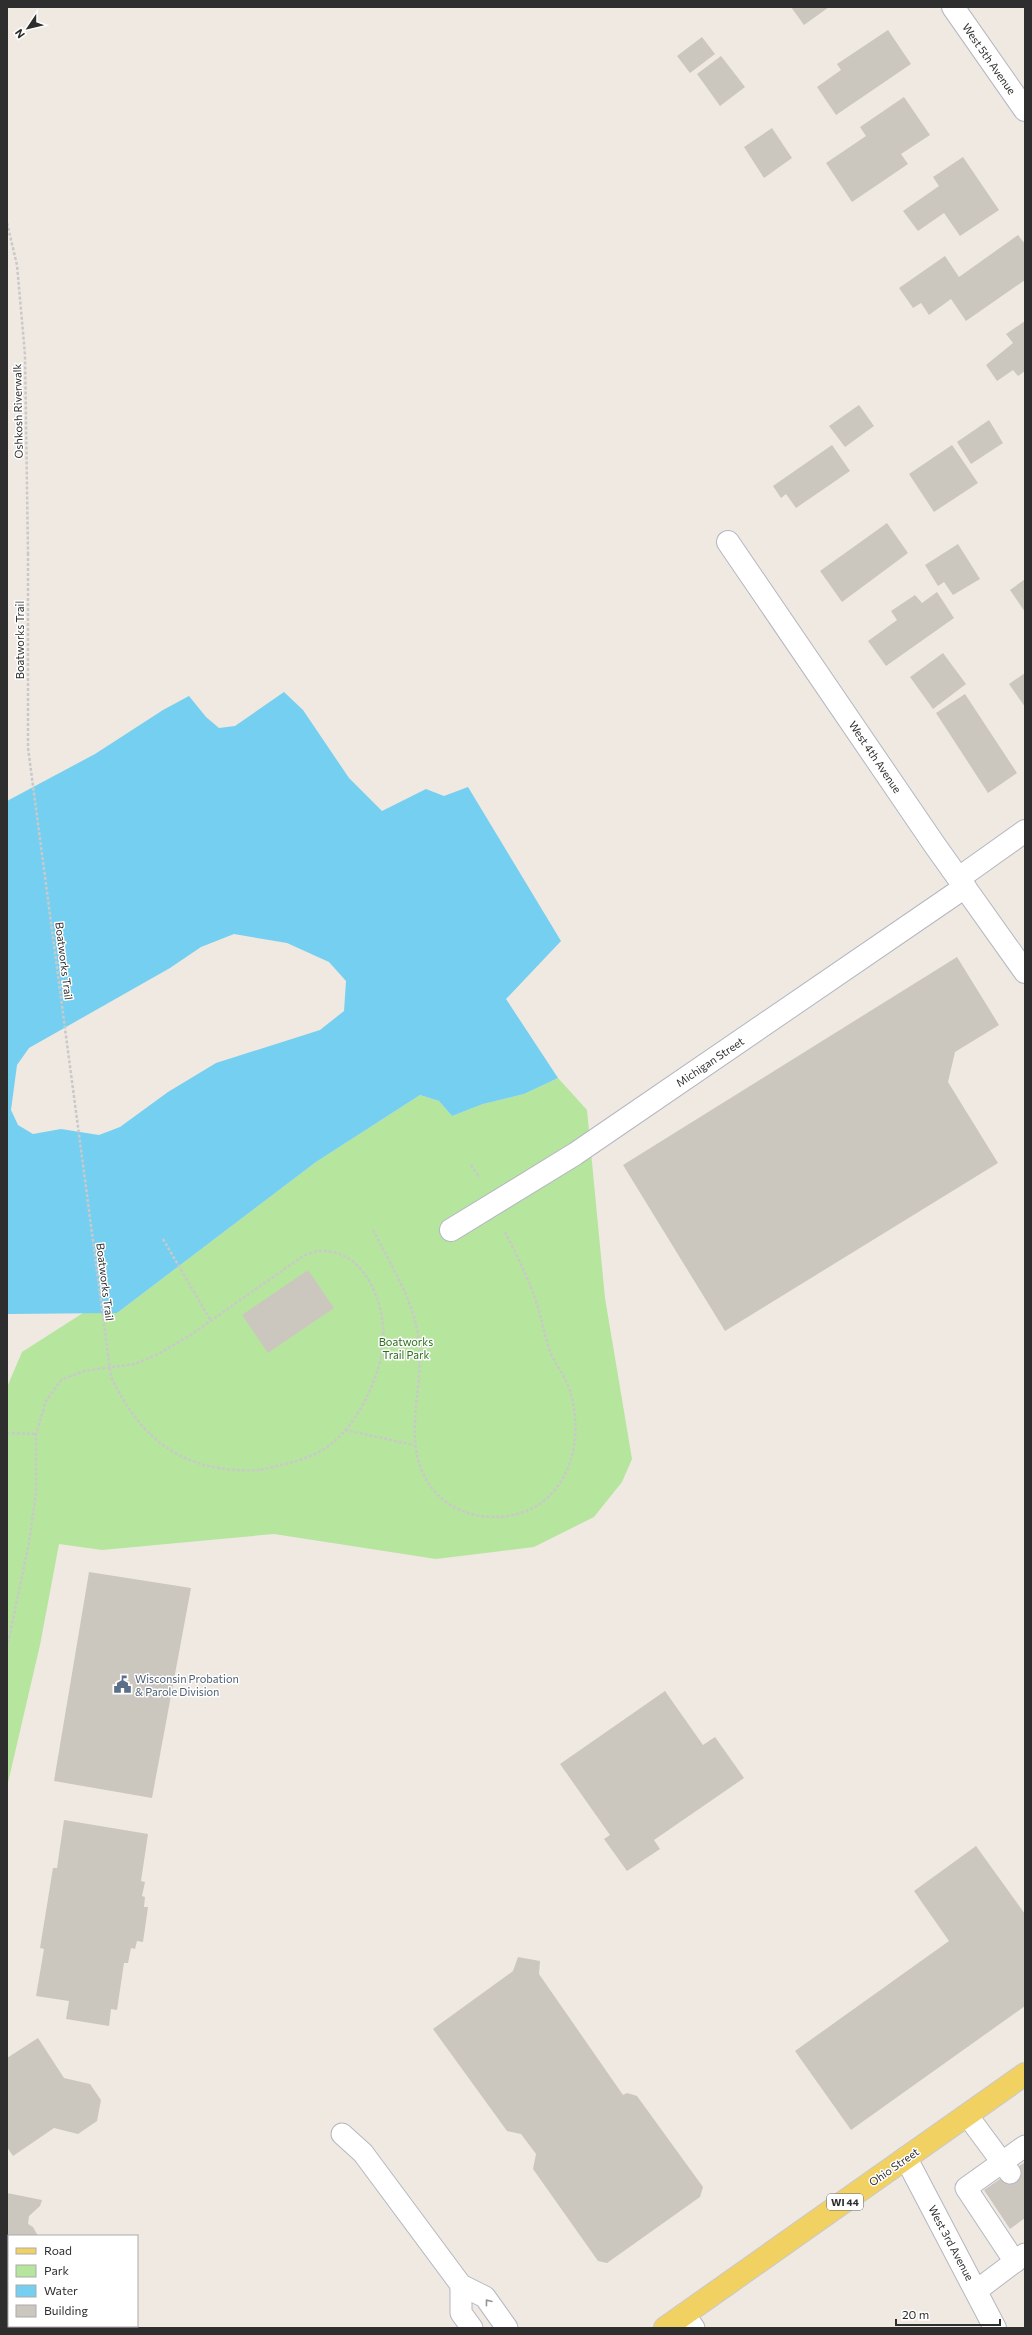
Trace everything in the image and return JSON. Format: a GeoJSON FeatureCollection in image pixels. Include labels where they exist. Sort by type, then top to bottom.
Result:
{"type":"FeatureCollection","features":[{"type":"Feature","properties":{"kind":"main road","name":"Ohio Street"},"geometry":{"type":"LineString","coordinates":[[665,2328],[689,2321],[906,2158],[1025,2074]]}},
{"type":"Feature","properties":{"kind":"street","name":"West 5th Avenue"},"geometry":{"type":"LineString","coordinates":[[953,7],[1025,110]]}},
{"type":"Feature","properties":{"kind":"street","name":"West 4th Avenue"},"geometry":{"type":"LineString","coordinates":[[728,542],[962,883],[1025,972]]}},
{"type":"Feature","properties":{"kind":"street","name":"Michigan Street"},"geometry":{"type":"LineString","coordinates":[[450,1230],[575,1154],[962,883],[1025,831]]}},
{"type":"Feature","properties":{"kind":"street","name":"West 3rd Avenue"},"geometry":{"type":"LineString","coordinates":[[906,2158],[996,2328]]}},
{"type":"Feature","properties":{"kind":"lane"},"geometry":{"type":"LineString","coordinates":[[967,2116],[1006,2168]]}},
{"type":"Feature","properties":{"kind":"lane"},"geometry":{"type":"LineString","coordinates":[[342,2134],[362,2153],[462,2285],[485,2297],[507,2328]]}},
{"type":"Feature","properties":{"kind":"lane"},"geometry":{"type":"LineString","coordinates":[[976,2291],[1020,2258],[966,2188],[1006,2168],[1025,2146]]}},
{"type":"Feature","properties":{"kind":"lane"},"geometry":{"type":"LineString","coordinates":[[462,2285],[461,2313],[472,2328]]}},
{"type":"Feature","properties":{"kind":"path","name":"Oshkosh Riverwalk"},"geometry":{"type":"LineString","coordinates":[[7,223],[17,265],[25,355],[28,553]]}},
{"type":"Feature","properties":{"kind":"path","name":"Boatworks Trail"},"geometry":{"type":"LineString","coordinates":[[7,1648],[29,1543],[36,1493],[36,1434],[46,1401],[61,1380],[84,1371],[135,1364],[166,1350],[211,1321],[303,1256],[320,1251],[342,1255],[360,1268],[374,1285],[380,1304],[382,1351],[369,1392],[345,1430],[317,1453],[260,1470],[234,1472],[212,1467],[189,1460],[165,1446],[146,1432],[133,1417],[111,1377],[28,748],[28,553]]}},
{"type":"Feature","properties":{"kind":"path"},"geometry":{"type":"LineString","coordinates":[[373,1230],[410,1303],[418,1336],[420,1355],[414,1445],[420,1466],[436,1493],[460,1510],[489,1518],[522,1513],[536,1506],[559,1485],[574,1455],[576,1421],[570,1389],[551,1352],[532,1289],[492,1204],[471,1165]]}},
{"type":"Feature","properties":{"kind":"path"},"geometry":{"type":"LineString","coordinates":[[163,1239],[211,1321]]}},
{"type":"Feature","properties":{"kind":"path"},"geometry":{"type":"LineString","coordinates":[[345,1430],[414,1445]]}},
{"type":"Feature","properties":{"kind":"path"},"geometry":{"type":"LineString","coordinates":[[7,1433],[36,1434]]}},
{"type":"Feature","properties":{"kind":"green space","name":"Boatworks Trail Park"},"geometry":{"type":"Polygon","coordinates":[[[558,1078],[587,1110],[605,1298],[632,1459],[622,1482],[594,1517],[534,1547],[436,1559],[274,1534],[102,1550],[59,1544],[40,1645],[7,1787],[7,1387],[22,1352],[83,1313],[117,1313],[316,1162],[420,1095],[439,1101],[452,1116],[483,1104],[524,1094],[558,1078]]]}},
{"type":"Feature","properties":{"kind":"water"},"geometry":{"type":"Polygon","coordinates":[[[284,692],[303,710],[349,778],[382,811],[426,789],[444,796],[468,787],[561,941],[506,999],[558,1078],[524,1094],[483,1104],[452,1116],[439,1101],[420,1095],[316,1162],[117,1313],[7,1314],[7,801],[95,754],[163,710],[189,696],[206,717],[219,728],[235,726],[284,692]],[[234,934],[201,947],[170,968],[29,1048],[17,1065],[11,1110],[18,1125],[33,1134],[61,1129],[99,1135],[120,1127],[168,1092],[216,1063],[320,1030],[344,1011],[346,981],[329,962],[287,943],[234,934]]]}},
{"type":"Feature","properties":{"kind":"building"},"geometry":{"type":"Polygon","coordinates":[[[791,7],[829,7],[804,25],[791,7]]]}},
{"type":"Feature","properties":{"kind":"building"},"geometry":{"type":"Polygon","coordinates":[[[888,30],[911,64],[836,115],[817,87],[841,70],[837,64],[888,30]]]}},
{"type":"Feature","properties":{"kind":"building"},"geometry":{"type":"Polygon","coordinates":[[[702,37],[715,54],[690,73],[677,56],[702,37]]]}},
{"type":"Feature","properties":{"kind":"building"},"geometry":{"type":"Polygon","coordinates":[[[721,56],[745,87],[720,106],[697,74],[721,56]]]}},
{"type":"Feature","properties":{"kind":"building"},"geometry":{"type":"Polygon","coordinates":[[[904,97],[930,135],[901,154],[908,164],[852,202],[826,163],[866,136],[860,127],[904,97]]]}},
{"type":"Feature","properties":{"kind":"building"},"geometry":{"type":"Polygon","coordinates":[[[772,128],[792,158],[764,178],[744,147],[772,128]]]}},
{"type":"Feature","properties":{"kind":"building"},"geometry":{"type":"Polygon","coordinates":[[[963,157],[999,210],[960,236],[944,213],[918,231],[903,211],[939,186],[933,177],[963,157]]]}},
{"type":"Feature","properties":{"kind":"building"},"geometry":{"type":"Polygon","coordinates":[[[1018,235],[1025,244],[1025,280],[966,321],[951,299],[929,315],[921,303],[913,308],[899,288],[945,256],[959,277],[1018,235]]]}},
{"type":"Feature","properties":{"kind":"building"},"geometry":{"type":"Polygon","coordinates":[[[1025,321],[1025,371],[1018,376],[1013,370],[997,381],[986,365],[1013,343],[1006,334],[1025,321]]]}},
{"type":"Feature","properties":{"kind":"building"},"geometry":{"type":"Polygon","coordinates":[[[859,405],[874,426],[845,447],[829,426],[859,405]]]}},
{"type":"Feature","properties":{"kind":"building"},"geometry":{"type":"Polygon","coordinates":[[[989,420],[1003,443],[971,464],[957,442],[989,420]]]}},
{"type":"Feature","properties":{"kind":"building"},"geometry":{"type":"Polygon","coordinates":[[[832,445],[850,471],[796,508],[786,494],[781,498],[773,486],[832,445]]]}},
{"type":"Feature","properties":{"kind":"building"},"geometry":{"type":"Polygon","coordinates":[[[952,445],[978,483],[934,512],[909,474],[952,445]]]}},
{"type":"Feature","properties":{"kind":"building"},"geometry":{"type":"Polygon","coordinates":[[[887,523],[908,553],[842,602],[820,571],[887,523]]]}},
{"type":"Feature","properties":{"kind":"building"},"geometry":{"type":"Polygon","coordinates":[[[958,544],[980,579],[953,595],[944,582],[938,586],[925,565],[958,544]]]}},
{"type":"Feature","properties":{"kind":"building"},"geometry":{"type":"Polygon","coordinates":[[[1025,579],[1025,612],[1010,590],[1025,579]]]}},
{"type":"Feature","properties":{"kind":"building"},"geometry":{"type":"Polygon","coordinates":[[[937,592],[954,618],[886,666],[868,641],[897,620],[891,611],[915,595],[922,603],[937,592]]]}},
{"type":"Feature","properties":{"kind":"building"},"geometry":{"type":"Polygon","coordinates":[[[943,653],[966,684],[933,709],[910,677],[943,653]]]}},
{"type":"Feature","properties":{"kind":"building"},"geometry":{"type":"Polygon","coordinates":[[[1025,673],[1025,707],[1009,684],[1025,673]]]}},
{"type":"Feature","properties":{"kind":"building"},"geometry":{"type":"Polygon","coordinates":[[[965,694],[1017,773],[988,793],[936,713],[965,694]]]}},
{"type":"Feature","properties":{"kind":"building"},"geometry":{"type":"Polygon","coordinates":[[[957,957],[999,1025],[955,1052],[948,1082],[998,1163],[725,1331],[623,1165],[957,957]]]}},
{"type":"Feature","properties":{"kind":"building"},"geometry":{"type":"Polygon","coordinates":[[[308,1270],[334,1308],[268,1353],[242,1315],[308,1270]]]}},
{"type":"Feature","properties":{"kind":"building","name":"Wisconsin Probation & Parole Division"},"geometry":{"type":"Polygon","coordinates":[[[89,1572],[191,1588],[152,1798],[54,1781],[89,1572]]]}},
{"type":"Feature","properties":{"kind":"building"},"geometry":{"type":"Polygon","coordinates":[[[665,1691],[703,1745],[715,1737],[744,1778],[654,1840],[660,1849],[627,1871],[604,1839],[610,1835],[560,1764],[665,1691]]]}},
{"type":"Feature","properties":{"kind":"building"},"geometry":{"type":"Polygon","coordinates":[[[64,1820],[148,1834],[141,1881],[145,1882],[142,1896],[145,1897],[144,1907],[148,1907],[143,1942],[137,1941],[135,1949],[131,1948],[128,1963],[124,1963],[117,2010],[111,2009],[109,2026],[66,2019],[69,2001],[36,1996],[44,1949],[40,1948],[53,1868],[57,1868],[64,1820]]]}},
{"type":"Feature","properties":{"kind":"building"},"geometry":{"type":"Polygon","coordinates":[[[976,1846],[1025,1914],[1025,2006],[851,2130],[795,2051],[949,1941],[914,1891],[976,1846]]]}},
{"type":"Feature","properties":{"kind":"building"},"geometry":{"type":"Polygon","coordinates":[[[518,1957],[540,1961],[539,1974],[623,2095],[627,2093],[637,2096],[703,2187],[700,2197],[607,2263],[598,2261],[533,2169],[536,2154],[521,2134],[507,2131],[433,2029],[513,1971],[518,1957]]]}},
{"type":"Feature","properties":{"kind":"building"},"geometry":{"type":"Polygon","coordinates":[[[38,2038],[64,2078],[90,2084],[101,2100],[97,2121],[78,2134],[54,2128],[13,2156],[7,2147],[7,2058],[38,2038]]]}},
{"type":"Feature","properties":{"kind":"building"},"geometry":{"type":"Polygon","coordinates":[[[1025,2162],[1025,2218],[1010,2229],[984,2190],[1025,2162]]]}},
{"type":"Feature","properties":{"kind":"building"},"geometry":{"type":"Polygon","coordinates":[[[7,2193],[42,2200],[40,2206],[29,2216],[28,2224],[33,2227],[37,2235],[8,2235],[7,2304],[7,2193]]]}},
{"type":"Feature","properties":{"kind":"place","name":"Wisconsin Probation & Parole Division"},"geometry":{"type":"Point","coordinates":[122,1685]}}]}
